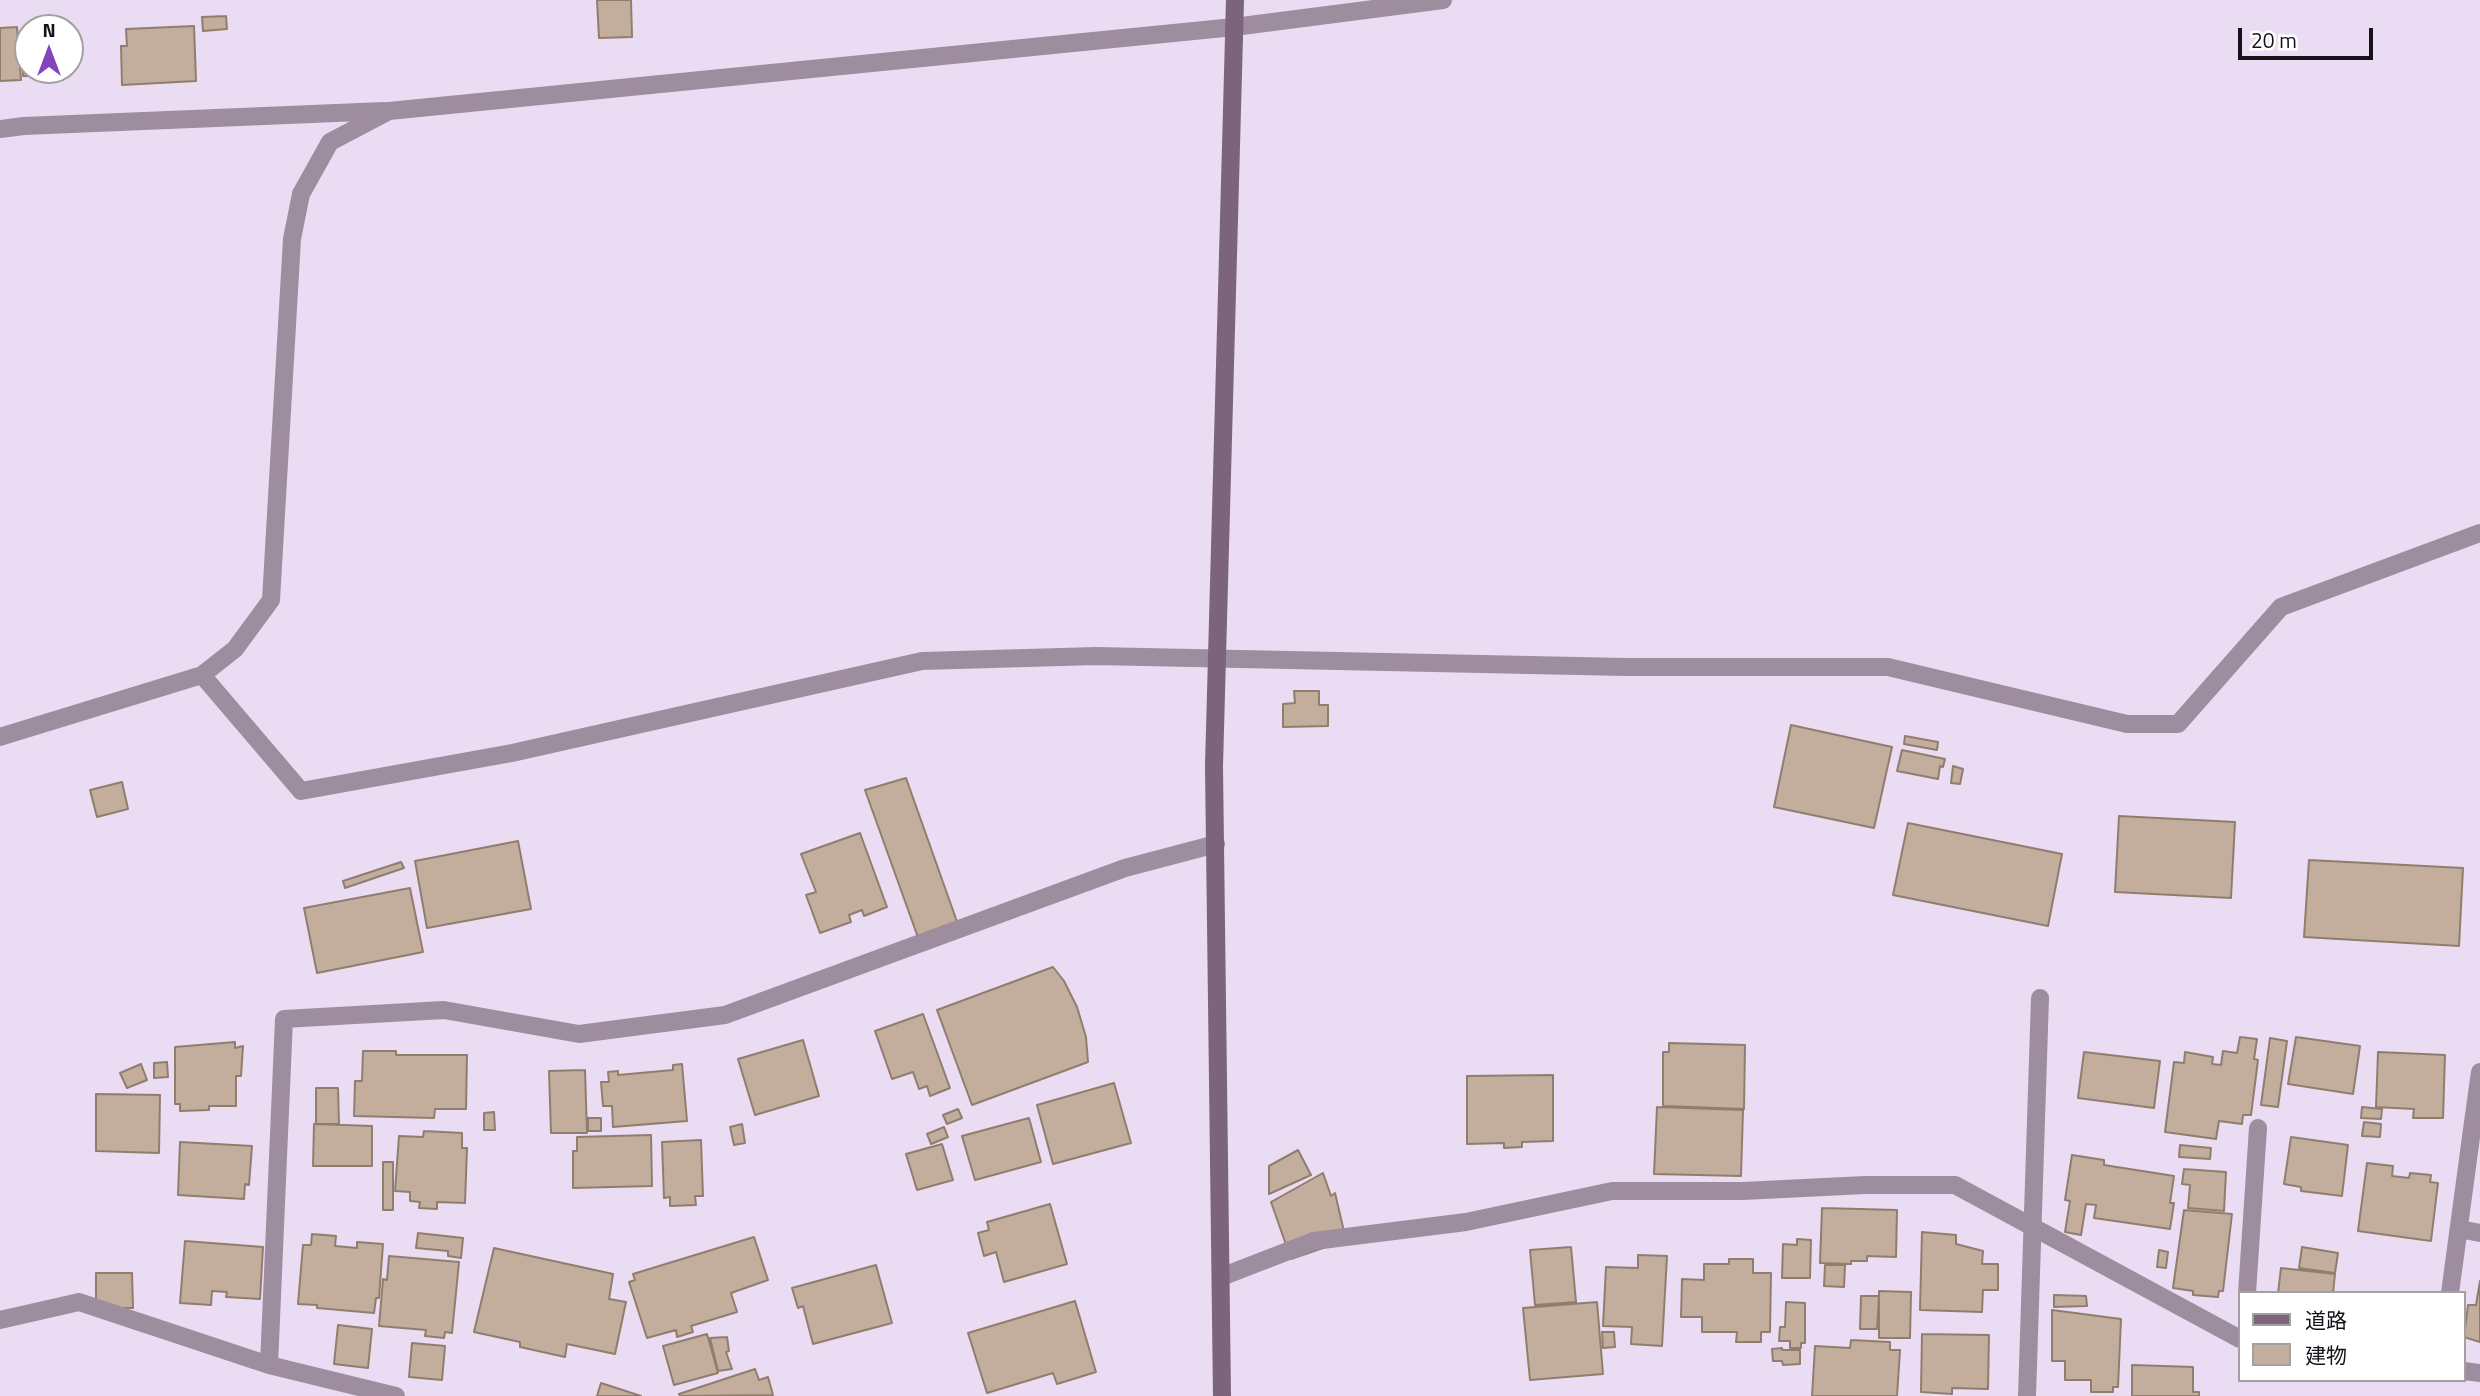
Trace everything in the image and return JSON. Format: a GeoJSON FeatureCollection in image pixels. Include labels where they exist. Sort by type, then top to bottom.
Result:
{"type":"FeatureCollection","features":[{"type":"Feature","properties":{"kind":"street"},"geometry":{"type":"LineString","coordinates":[[1222,1396],[1214,766],[1235,0]]}},
{"type":"Feature","properties":{"kind":"street"},"geometry":{"type":"LineString","coordinates":[[0,129],[389,111],[1234,27],[1443,0]]}},
{"type":"Feature","properties":{"kind":"street"},"geometry":{"type":"LineString","coordinates":[[0,737],[202,675],[235,649],[271,600],[292,239],[301,194],[330,142],[389,111]]}},
{"type":"Feature","properties":{"kind":"street"},"geometry":{"type":"LineString","coordinates":[[202,675],[301,791],[512,753],[922,661],[1096,656],[1626,667],[1888,667],[2127,724],[2178,724],[2281,607],[2480,533]]}},
{"type":"Feature","properties":{"kind":"street"},"geometry":{"type":"LineString","coordinates":[[269,1364],[284,1018],[444,1010],[579,1034],[725,1015],[1125,868],[1216,844]]}},
{"type":"Feature","properties":{"kind":"street"},"geometry":{"type":"LineString","coordinates":[[2027,1396],[2040,998]]}},
{"type":"Feature","properties":{"kind":"street"},"geometry":{"type":"LineString","coordinates":[[2450,1291],[2477,1116],[2480,1072]]}},
{"type":"Feature","properties":{"kind":"street"},"geometry":{"type":"LineString","coordinates":[[2247,1291],[2258,1128]]}},
{"type":"Feature","properties":{"kind":"street"},"geometry":{"type":"LineString","coordinates":[[1221,1278],[1314,1241],[1466,1222],[1612,1191],[1743,1191],[1865,1185],[1955,1185],[2238,1338]]}},
{"type":"Feature","properties":{"kind":"street"},"geometry":{"type":"LineString","coordinates":[[2459,1229],[2480,1233]]}},
{"type":"Feature","properties":{"kind":"street"},"geometry":{"type":"LineString","coordinates":[[0,1320],[79,1302],[269,1364],[397,1396]]}},
{"type":"Feature","properties":{"kind":"building"},"geometry":{"type":"Polygon","coordinates":[[[597,0],[631,0],[632,37],[599,38],[597,0]]]}},
{"type":"Feature","properties":{"kind":"building"},"geometry":{"type":"Polygon","coordinates":[[[226,16],[227,29],[203,31],[202,17],[226,16]]]}},
{"type":"Feature","properties":{"kind":"building"},"geometry":{"type":"Polygon","coordinates":[[[194,26],[196,81],[122,85],[121,46],[127,46],[126,29],[194,26]]]}},
{"type":"Feature","properties":{"kind":"building"},"geometry":{"type":"Polygon","coordinates":[[[14,27],[14,80],[0,81],[0,28],[14,27]]]}},
{"type":"Feature","properties":{"kind":"building"},"geometry":{"type":"Polygon","coordinates":[[[1294,691],[1319,691],[1319,705],[1328,705],[1328,726],[1283,727],[1283,704],[1295,703],[1294,691]]]}},
{"type":"Feature","properties":{"kind":"building"},"geometry":{"type":"Polygon","coordinates":[[[1791,725],[1892,747],[1874,828],[1774,807],[1791,725]]]}},
{"type":"Feature","properties":{"kind":"building"},"geometry":{"type":"Polygon","coordinates":[[[1905,736],[1938,742],[1937,750],[1904,744],[1905,736]]]}},
{"type":"Feature","properties":{"kind":"building"},"geometry":{"type":"Polygon","coordinates":[[[1902,750],[1945,759],[1943,767],[1940,766],[1938,779],[1897,771],[1902,750]]]}},
{"type":"Feature","properties":{"kind":"building"},"geometry":{"type":"Polygon","coordinates":[[[1953,766],[1963,769],[1960,784],[1951,783],[1953,766]]]}},
{"type":"Feature","properties":{"kind":"building"},"geometry":{"type":"Polygon","coordinates":[[[906,778],[961,933],[920,943],[865,790],[906,778]]]}},
{"type":"Feature","properties":{"kind":"building"},"geometry":{"type":"Polygon","coordinates":[[[122,782],[128,809],[97,817],[90,790],[122,782]]]}},
{"type":"Feature","properties":{"kind":"building"},"geometry":{"type":"Polygon","coordinates":[[[2119,816],[2235,822],[2231,898],[2115,892],[2119,816]]]}},
{"type":"Feature","properties":{"kind":"building"},"geometry":{"type":"Polygon","coordinates":[[[1908,823],[2062,854],[2048,926],[1893,895],[1908,823]]]}},
{"type":"Feature","properties":{"kind":"building"},"geometry":{"type":"Polygon","coordinates":[[[860,833],[887,907],[864,916],[862,910],[849,915],[851,922],[820,933],[806,895],[816,892],[801,854],[860,833]]]}},
{"type":"Feature","properties":{"kind":"building"},"geometry":{"type":"Polygon","coordinates":[[[518,841],[531,909],[427,928],[415,861],[518,841]]]}},
{"type":"Feature","properties":{"kind":"building"},"geometry":{"type":"Polygon","coordinates":[[[2309,860],[2463,868],[2459,946],[2304,937],[2309,860]]]}},
{"type":"Feature","properties":{"kind":"building"},"geometry":{"type":"Polygon","coordinates":[[[401,862],[404,868],[345,888],[343,881],[401,862]]]}},
{"type":"Feature","properties":{"kind":"building"},"geometry":{"type":"Polygon","coordinates":[[[410,888],[423,952],[317,973],[304,908],[410,888]]]}},
{"type":"Feature","properties":{"kind":"building"},"geometry":{"type":"Polygon","coordinates":[[[1053,967],[1064,981],[1077,1007],[1086,1037],[1088,1062],[972,1105],[937,1010],[1053,967]]]}},
{"type":"Feature","properties":{"kind":"building"},"geometry":{"type":"Polygon","coordinates":[[[923,1014],[950,1088],[930,1096],[927,1086],[919,1089],[913,1072],[892,1079],[875,1031],[923,1014]]]}},
{"type":"Feature","properties":{"kind":"building"},"geometry":{"type":"Polygon","coordinates":[[[2240,1037],[2257,1039],[2254,1059],[2258,1060],[2251,1115],[2243,1115],[2242,1124],[2219,1121],[2216,1139],[2165,1132],[2174,1062],[2184,1063],[2185,1052],[2213,1057],[2212,1064],[2221,1065],[2223,1051],[2237,1053],[2240,1037]]]}},
{"type":"Feature","properties":{"kind":"building"},"geometry":{"type":"Polygon","coordinates":[[[2296,1037],[2360,1046],[2353,1094],[2288,1084],[2296,1037]]]}},
{"type":"Feature","properties":{"kind":"building"},"geometry":{"type":"Polygon","coordinates":[[[2270,1038],[2287,1041],[2278,1107],[2261,1105],[2270,1038]]]}},
{"type":"Feature","properties":{"kind":"building"},"geometry":{"type":"Polygon","coordinates":[[[803,1040],[819,1096],[755,1115],[738,1059],[803,1040]]]}},
{"type":"Feature","properties":{"kind":"building"},"geometry":{"type":"Polygon","coordinates":[[[235,1042],[235,1048],[243,1046],[241,1076],[236,1076],[236,1106],[209,1106],[209,1110],[180,1111],[180,1104],[175,1104],[175,1047],[235,1042]]]}},
{"type":"Feature","properties":{"kind":"building"},"geometry":{"type":"Polygon","coordinates":[[[1669,1043],[1745,1045],[1744,1109],[1663,1106],[1663,1052],[1669,1052],[1669,1043]]]}},
{"type":"Feature","properties":{"kind":"building"},"geometry":{"type":"Polygon","coordinates":[[[363,1051],[396,1051],[396,1055],[467,1055],[466,1109],[435,1109],[434,1118],[354,1116],[355,1081],[362,1081],[363,1051]]]}},
{"type":"Feature","properties":{"kind":"building"},"geometry":{"type":"Polygon","coordinates":[[[2084,1052],[2160,1061],[2154,1108],[2078,1098],[2084,1052]]]}},
{"type":"Feature","properties":{"kind":"building"},"geometry":{"type":"Polygon","coordinates":[[[2378,1052],[2445,1055],[2443,1118],[2413,1118],[2414,1109],[2376,1107],[2378,1052]]]}},
{"type":"Feature","properties":{"kind":"building"},"geometry":{"type":"Polygon","coordinates":[[[167,1062],[168,1077],[154,1078],[154,1063],[167,1062]]]}},
{"type":"Feature","properties":{"kind":"building"},"geometry":{"type":"Polygon","coordinates":[[[141,1064],[147,1080],[127,1088],[120,1073],[141,1064]]]}},
{"type":"Feature","properties":{"kind":"building"},"geometry":{"type":"Polygon","coordinates":[[[682,1064],[687,1121],[613,1127],[612,1106],[603,1106],[601,1082],[609,1082],[608,1072],[618,1071],[618,1075],[673,1070],[673,1065],[682,1064]]]}},
{"type":"Feature","properties":{"kind":"building"},"geometry":{"type":"Polygon","coordinates":[[[585,1070],[587,1133],[551,1133],[549,1071],[585,1070]]]}},
{"type":"Feature","properties":{"kind":"building"},"geometry":{"type":"Polygon","coordinates":[[[1553,1075],[1553,1141],[1522,1142],[1522,1147],[1504,1148],[1504,1143],[1467,1144],[1467,1076],[1553,1075]]]}},
{"type":"Feature","properties":{"kind":"building"},"geometry":{"type":"Polygon","coordinates":[[[1114,1083],[1131,1143],[1053,1164],[1037,1105],[1114,1083]]]}},
{"type":"Feature","properties":{"kind":"building"},"geometry":{"type":"Polygon","coordinates":[[[316,1088],[338,1088],[339,1124],[316,1124],[316,1088]]]}},
{"type":"Feature","properties":{"kind":"building"},"geometry":{"type":"Polygon","coordinates":[[[96,1094],[160,1095],[159,1153],[96,1151],[96,1094]]]}},
{"type":"Feature","properties":{"kind":"building"},"geometry":{"type":"Polygon","coordinates":[[[1657,1107],[1743,1110],[1741,1176],[1654,1174],[1657,1107]]]}},
{"type":"Feature","properties":{"kind":"building"},"geometry":{"type":"Polygon","coordinates":[[[2362,1107],[2382,1109],[2381,1119],[2361,1118],[2362,1107]]]}},
{"type":"Feature","properties":{"kind":"building"},"geometry":{"type":"Polygon","coordinates":[[[958,1109],[962,1118],[947,1124],[943,1115],[958,1109]]]}},
{"type":"Feature","properties":{"kind":"building"},"geometry":{"type":"Polygon","coordinates":[[[494,1112],[495,1130],[484,1130],[484,1113],[494,1112]]]}},
{"type":"Feature","properties":{"kind":"building"},"geometry":{"type":"Polygon","coordinates":[[[588,1118],[601,1118],[601,1131],[588,1131],[588,1118]]]}},
{"type":"Feature","properties":{"kind":"building"},"geometry":{"type":"Polygon","coordinates":[[[1029,1118],[1041,1162],[975,1180],[962,1136],[1029,1118]]]}},
{"type":"Feature","properties":{"kind":"building"},"geometry":{"type":"Polygon","coordinates":[[[2364,1122],[2381,1124],[2380,1137],[2362,1136],[2364,1122]]]}},
{"type":"Feature","properties":{"kind":"building"},"geometry":{"type":"Polygon","coordinates":[[[314,1124],[372,1126],[372,1166],[313,1166],[314,1124]]]}},
{"type":"Feature","properties":{"kind":"building"},"geometry":{"type":"Polygon","coordinates":[[[742,1124],[745,1143],[734,1145],[730,1127],[742,1124]]]}},
{"type":"Feature","properties":{"kind":"building"},"geometry":{"type":"Polygon","coordinates":[[[944,1127],[948,1137],[931,1144],[927,1134],[944,1127]]]}},
{"type":"Feature","properties":{"kind":"building"},"geometry":{"type":"Polygon","coordinates":[[[424,1131],[462,1133],[462,1148],[467,1148],[465,1203],[437,1202],[437,1209],[419,1208],[420,1202],[410,1201],[410,1192],[395,1191],[399,1136],[423,1137],[424,1131]]]}},
{"type":"Feature","properties":{"kind":"building"},"geometry":{"type":"Polygon","coordinates":[[[651,1135],[652,1186],[573,1188],[573,1151],[577,1151],[577,1137],[651,1135]]]}},
{"type":"Feature","properties":{"kind":"building"},"geometry":{"type":"Polygon","coordinates":[[[2291,1137],[2348,1145],[2342,1196],[2301,1191],[2301,1187],[2284,1184],[2291,1137]]]}},
{"type":"Feature","properties":{"kind":"building"},"geometry":{"type":"Polygon","coordinates":[[[701,1140],[703,1196],[695,1196],[696,1205],[670,1206],[670,1197],[664,1198],[662,1142],[701,1140]]]}},
{"type":"Feature","properties":{"kind":"building"},"geometry":{"type":"Polygon","coordinates":[[[180,1142],[252,1146],[249,1185],[245,1184],[244,1199],[178,1195],[180,1142]]]}},
{"type":"Feature","properties":{"kind":"building"},"geometry":{"type":"Polygon","coordinates":[[[942,1144],[953,1180],[917,1190],[906,1154],[942,1144]]]}},
{"type":"Feature","properties":{"kind":"building"},"geometry":{"type":"Polygon","coordinates":[[[2180,1145],[2211,1148],[2210,1159],[2179,1157],[2180,1145]]]}},
{"type":"Feature","properties":{"kind":"building"},"geometry":{"type":"Polygon","coordinates":[[[1298,1150],[1311,1175],[1269,1194],[1269,1166],[1298,1150]]]}},
{"type":"Feature","properties":{"kind":"building"},"geometry":{"type":"Polygon","coordinates":[[[2072,1155],[2104,1160],[2104,1165],[2174,1176],[2170,1229],[2094,1218],[2096,1205],[2086,1204],[2081,1235],[2065,1232],[2070,1201],[2065,1200],[2072,1155]]]}},
{"type":"Feature","properties":{"kind":"building"},"geometry":{"type":"Polygon","coordinates":[[[383,1162],[393,1162],[393,1210],[383,1210],[383,1162]]]}},
{"type":"Feature","properties":{"kind":"building"},"geometry":{"type":"Polygon","coordinates":[[[2367,1163],[2393,1166],[2392,1176],[2409,1178],[2410,1173],[2431,1175],[2430,1182],[2438,1183],[2431,1241],[2358,1231],[2367,1163]]]}},
{"type":"Feature","properties":{"kind":"building"},"geometry":{"type":"Polygon","coordinates":[[[2184,1169],[2226,1172],[2224,1211],[2188,1208],[2190,1185],[2182,1184],[2184,1169]]]}},
{"type":"Feature","properties":{"kind":"building"},"geometry":{"type":"Polygon","coordinates":[[[1323,1173],[1331,1196],[1335,1193],[1346,1240],[1291,1259],[1271,1202],[1323,1173]]]}},
{"type":"Feature","properties":{"kind":"building"},"geometry":{"type":"Polygon","coordinates":[[[1050,1204],[1067,1264],[1004,1282],[996,1252],[984,1256],[978,1233],[989,1230],[987,1222],[1050,1204]]]}},
{"type":"Feature","properties":{"kind":"building"},"geometry":{"type":"Polygon","coordinates":[[[1822,1208],[1897,1210],[1896,1257],[1867,1256],[1867,1261],[1851,1261],[1851,1264],[1820,1263],[1822,1208]]]}},
{"type":"Feature","properties":{"kind":"building"},"geometry":{"type":"Polygon","coordinates":[[[2184,1210],[2232,1214],[2223,1291],[2219,1291],[2218,1297],[2193,1295],[2193,1291],[2173,1288],[2184,1210]]]}},
{"type":"Feature","properties":{"kind":"building"},"geometry":{"type":"Polygon","coordinates":[[[1922,1232],[1956,1235],[1956,1244],[1983,1251],[1982,1264],[1998,1264],[1998,1290],[1983,1290],[1982,1312],[1920,1310],[1922,1232]]]}},
{"type":"Feature","properties":{"kind":"building"},"geometry":{"type":"Polygon","coordinates":[[[418,1233],[463,1238],[461,1258],[448,1256],[448,1251],[416,1248],[418,1233]]]}},
{"type":"Feature","properties":{"kind":"building"},"geometry":{"type":"Polygon","coordinates":[[[312,1234],[336,1236],[335,1246],[357,1248],[357,1242],[383,1244],[379,1298],[376,1298],[374,1313],[298,1304],[303,1245],[311,1245],[312,1234]]]}},
{"type":"Feature","properties":{"kind":"building"},"geometry":{"type":"Polygon","coordinates":[[[754,1237],[768,1280],[731,1293],[737,1312],[691,1326],[693,1332],[677,1337],[676,1330],[647,1338],[629,1282],[635,1280],[633,1274],[754,1237]]]}},
{"type":"Feature","properties":{"kind":"building"},"geometry":{"type":"Polygon","coordinates":[[[1797,1239],[1811,1240],[1810,1278],[1782,1278],[1783,1244],[1797,1245],[1797,1239]]]}},
{"type":"Feature","properties":{"kind":"building"},"geometry":{"type":"Polygon","coordinates":[[[185,1241],[263,1247],[260,1299],[226,1297],[227,1292],[212,1291],[211,1305],[180,1303],[185,1241]]]}},
{"type":"Feature","properties":{"kind":"building"},"geometry":{"type":"Polygon","coordinates":[[[1571,1247],[1576,1302],[1535,1305],[1530,1250],[1571,1247]]]}},
{"type":"Feature","properties":{"kind":"building"},"geometry":{"type":"Polygon","coordinates":[[[2302,1247],[2338,1253],[2335,1273],[2299,1268],[2302,1247]]]}},
{"type":"Feature","properties":{"kind":"building"},"geometry":{"type":"Polygon","coordinates":[[[494,1248],[613,1274],[609,1299],[626,1302],[615,1354],[567,1344],[565,1357],[520,1347],[520,1342],[474,1332],[494,1248]]]}},
{"type":"Feature","properties":{"kind":"building"},"geometry":{"type":"Polygon","coordinates":[[[2159,1250],[2168,1252],[2166,1268],[2157,1267],[2159,1250]]]}},
{"type":"Feature","properties":{"kind":"building"},"geometry":{"type":"Polygon","coordinates":[[[1638,1255],[1667,1256],[1662,1346],[1631,1344],[1632,1327],[1603,1326],[1606,1267],[1638,1268],[1638,1255]]]}},
{"type":"Feature","properties":{"kind":"building"},"geometry":{"type":"Polygon","coordinates":[[[389,1256],[459,1262],[452,1333],[445,1332],[444,1338],[425,1336],[426,1330],[379,1326],[383,1279],[387,1280],[389,1256]]]}},
{"type":"Feature","properties":{"kind":"building"},"geometry":{"type":"Polygon","coordinates":[[[1729,1259],[1753,1259],[1753,1273],[1771,1273],[1770,1332],[1761,1332],[1761,1342],[1736,1342],[1737,1332],[1702,1332],[1702,1317],[1681,1317],[1682,1279],[1704,1280],[1704,1264],[1729,1264],[1729,1259]]]}},
{"type":"Feature","properties":{"kind":"building"},"geometry":{"type":"Polygon","coordinates":[[[876,1265],[892,1323],[813,1344],[803,1306],[798,1308],[792,1288],[876,1265]]]}},
{"type":"Feature","properties":{"kind":"building"},"geometry":{"type":"Polygon","coordinates":[[[1825,1265],[1845,1265],[1844,1287],[1824,1286],[1825,1265]]]}},
{"type":"Feature","properties":{"kind":"building"},"geometry":{"type":"Polygon","coordinates":[[[2281,1268],[2335,1274],[2333,1291],[2278,1291],[2281,1268]]]}},
{"type":"Feature","properties":{"kind":"building"},"geometry":{"type":"Polygon","coordinates":[[[96,1273],[132,1273],[133,1308],[96,1308],[96,1273]]]}},
{"type":"Feature","properties":{"kind":"building"},"geometry":{"type":"Polygon","coordinates":[[[2480,1281],[2480,1342],[2466,1338],[2468,1305],[2476,1305],[2480,1281]]]}},
{"type":"Feature","properties":{"kind":"building"},"geometry":{"type":"Polygon","coordinates":[[[1879,1291],[1911,1292],[1910,1338],[1879,1338],[1879,1291]]]}},
{"type":"Feature","properties":{"kind":"building"},"geometry":{"type":"Polygon","coordinates":[[[2054,1295],[2086,1296],[2087,1306],[2054,1307],[2054,1295]]]}},
{"type":"Feature","properties":{"kind":"building"},"geometry":{"type":"Polygon","coordinates":[[[1861,1296],[1879,1296],[1877,1329],[1860,1329],[1861,1296]]]}},
{"type":"Feature","properties":{"kind":"building"},"geometry":{"type":"Polygon","coordinates":[[[1075,1301],[1096,1372],[1057,1384],[1053,1373],[987,1393],[968,1333],[1075,1301]]]}},
{"type":"Feature","properties":{"kind":"building"},"geometry":{"type":"Polygon","coordinates":[[[1597,1302],[1603,1374],[1530,1380],[1523,1308],[1597,1302]]]}},
{"type":"Feature","properties":{"kind":"building"},"geometry":{"type":"Polygon","coordinates":[[[1786,1302],[1805,1303],[1805,1343],[1801,1343],[1801,1348],[1790,1348],[1790,1341],[1779,1341],[1780,1327],[1785,1327],[1786,1302]]]}},
{"type":"Feature","properties":{"kind":"building"},"geometry":{"type":"Polygon","coordinates":[[[2052,1310],[2121,1319],[2118,1387],[2113,1387],[2113,1392],[2091,1392],[2091,1380],[2065,1380],[2065,1361],[2052,1361],[2052,1310]]]}},
{"type":"Feature","properties":{"kind":"building"},"geometry":{"type":"Polygon","coordinates":[[[338,1325],[372,1329],[368,1368],[334,1364],[338,1325]]]}},
{"type":"Feature","properties":{"kind":"building"},"geometry":{"type":"Polygon","coordinates":[[[1602,1332],[1614,1332],[1615,1347],[1603,1348],[1602,1332]]]}},
{"type":"Feature","properties":{"kind":"building"},"geometry":{"type":"Polygon","coordinates":[[[707,1334],[718,1373],[674,1385],[663,1346],[707,1334]]]}},
{"type":"Feature","properties":{"kind":"building"},"geometry":{"type":"Polygon","coordinates":[[[1922,1334],[1989,1335],[1988,1389],[1952,1388],[1952,1394],[1921,1392],[1922,1334]]]}},
{"type":"Feature","properties":{"kind":"building"},"geometry":{"type":"Polygon","coordinates":[[[727,1337],[729,1351],[726,1352],[732,1369],[718,1371],[710,1338],[727,1337]]]}},
{"type":"Feature","properties":{"kind":"building"},"geometry":{"type":"Polygon","coordinates":[[[1851,1340],[1890,1342],[1890,1350],[1900,1350],[1897,1396],[1812,1396],[1815,1346],[1850,1348],[1851,1340]]]}},
{"type":"Feature","properties":{"kind":"building"},"geometry":{"type":"Polygon","coordinates":[[[412,1343],[445,1346],[442,1380],[409,1377],[412,1343]]]}},
{"type":"Feature","properties":{"kind":"building"},"geometry":{"type":"Polygon","coordinates":[[[1772,1349],[1800,1350],[1800,1364],[1783,1365],[1782,1361],[1773,1361],[1772,1349]]]}},
{"type":"Feature","properties":{"kind":"building"},"geometry":{"type":"Polygon","coordinates":[[[2132,1365],[2193,1367],[2193,1392],[2199,1392],[2199,1396],[2132,1396],[2132,1365]]]}},
{"type":"Feature","properties":{"kind":"building"},"geometry":{"type":"Polygon","coordinates":[[[755,1369],[759,1380],[768,1377],[773,1395],[679,1394],[755,1369]]]}},
{"type":"Feature","properties":{"kind":"building"},"geometry":{"type":"Polygon","coordinates":[[[601,1383],[641,1396],[597,1396],[601,1383]]]}}]}
